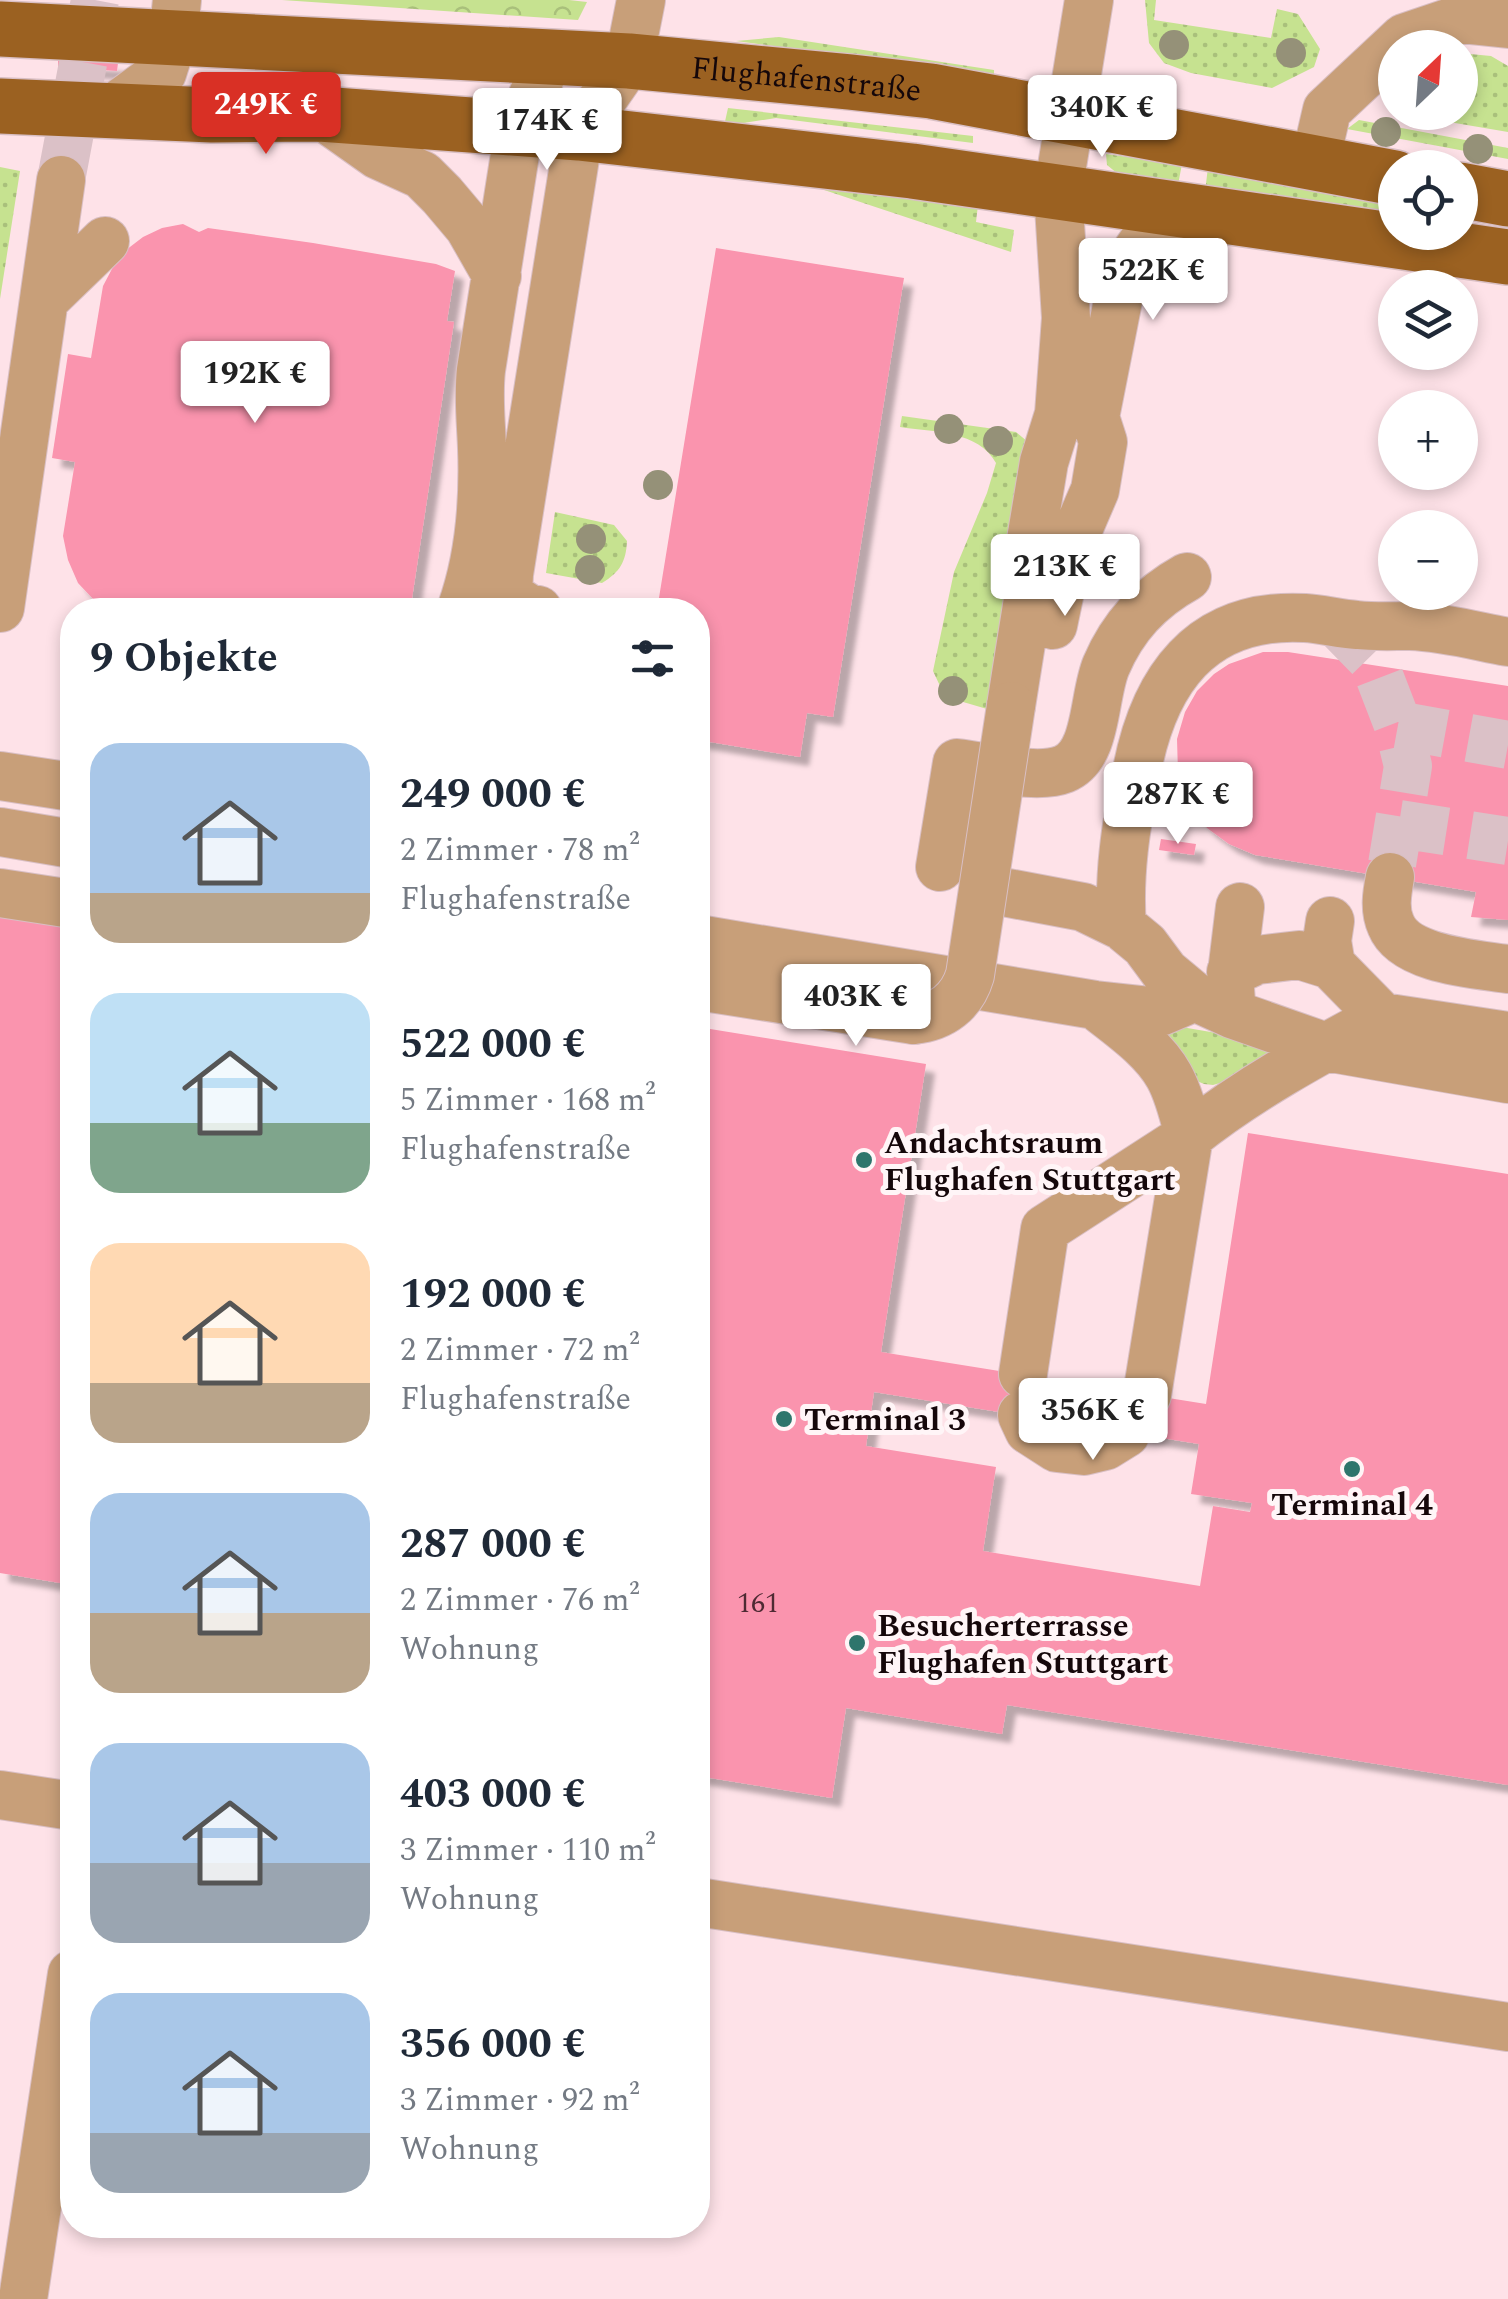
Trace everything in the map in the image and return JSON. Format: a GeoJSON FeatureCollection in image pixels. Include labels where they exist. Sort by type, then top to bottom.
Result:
{"type":"FeatureCollection","features":[{"type":"Feature","properties":{"kind":"main road","name":"Flughafenstraße"},"geometry":{"type":"LineString","coordinates":[[1,30],[175,20],[932,92],[1378,175]]}},
{"type":"Feature","properties":{"kind":"main road"},"geometry":{"type":"LineString","coordinates":[[0,106],[212,115],[320,114],[580,132],[912,171],[1508,257]]}},
{"type":"Feature","properties":{"kind":"main road"},"geometry":{"type":"LineString","coordinates":[[1478,193],[1508,198]]}},
{"type":"Feature","properties":{"kind":"street"},"geometry":{"type":"LineString","coordinates":[[497,598],[509,574],[580,132],[629,61],[641,0]]}},
{"type":"Feature","properties":{"kind":"street"},"geometry":{"type":"LineString","coordinates":[[1020,658],[1050,639],[1068,554],[1095,490],[1102,442],[1076,424],[1058,191],[1089,0]]}},
{"type":"Feature","properties":{"kind":"street"},"geometry":{"type":"LineString","coordinates":[[110,111],[162,73],[175,20]]}},
{"type":"Feature","properties":{"kind":"street"},"geometry":{"type":"LineString","coordinates":[[1315,162],[1327,110],[1404,38],[1460,20],[1508,24]]}},
{"type":"Feature","properties":{"kind":"street"},"geometry":{"type":"LineString","coordinates":[[549,56],[580,132]]}},
{"type":"Feature","properties":{"kind":"street"},"geometry":{"type":"LineString","coordinates":[[491,598],[476,547],[482,448],[478,397],[519,129],[549,56]]}},
{"type":"Feature","properties":{"kind":"street"},"geometry":{"type":"LineString","coordinates":[[320,114],[378,155],[422,175],[470,227],[497,276]]}},
{"type":"Feature","properties":{"kind":"street"},"geometry":{"type":"LineString","coordinates":[[0,608],[62,180]]}},
{"type":"Feature","properties":{"kind":"street"},"geometry":{"type":"LineString","coordinates":[[710,988],[914,1020],[946,1010],[966,989],[1020,658],[1041,481],[1076,424],[1124,270],[1145,239],[1182,209]]}},
{"type":"Feature","properties":{"kind":"street"},"geometry":{"type":"LineString","coordinates":[[45,299],[105,241]]}},
{"type":"Feature","properties":{"kind":"street"},"geometry":{"type":"LineString","coordinates":[[940,867],[957,763],[1042,774],[1077,762],[1088,744],[1104,669],[1118,642],[1150,601],[1187,577]]}},
{"type":"Feature","properties":{"kind":"street"},"geometry":{"type":"LineString","coordinates":[[1122,926],[1120,893],[1129,812],[1148,723],[1164,688],[1180,666],[1212,638],[1253,621],[1304,618],[1336,624],[1381,646],[1413,626],[1508,642]]}},
{"type":"Feature","properties":{"kind":"street"},"geometry":{"type":"LineString","coordinates":[[0,776],[60,786]]}},
{"type":"Feature","properties":{"kind":"street"},"geometry":{"type":"LineString","coordinates":[[0,832],[60,842]]}},
{"type":"Feature","properties":{"kind":"street"},"geometry":{"type":"LineString","coordinates":[[1390,878],[1386,899],[1390,924],[1407,944],[1446,960],[1508,969]]}},
{"type":"Feature","properties":{"kind":"street"},"geometry":{"type":"LineString","coordinates":[[1003,892],[1083,906],[1122,926],[1145,946],[1164,972],[1326,1046],[1508,1079]]}},
{"type":"Feature","properties":{"kind":"street"},"geometry":{"type":"LineString","coordinates":[[0,893],[60,902]]}},
{"type":"Feature","properties":{"kind":"street"},"geometry":{"type":"LineString","coordinates":[[1219,994],[1240,908]]}},
{"type":"Feature","properties":{"kind":"street"},"geometry":{"type":"LineString","coordinates":[[710,942],[1160,1012],[1219,994],[1257,960],[1299,955],[1331,943],[1382,1017]]}},
{"type":"Feature","properties":{"kind":"street"},"geometry":{"type":"LineString","coordinates":[[1095,1004],[1150,1052],[1168,1074],[1190,1136],[1137,1414],[1105,1446],[1084,1451],[1057,1448],[1028,1430],[1022,1395],[1045,1230],[1190,1136],[1218,1113],[1326,1046],[1382,1017],[1508,1036]]}},
{"type":"Feature","properties":{"kind":"street"},"geometry":{"type":"LineString","coordinates":[[0,1795],[60,1804]]}},
{"type":"Feature","properties":{"kind":"street"},"geometry":{"type":"LineString","coordinates":[[710,1904],[1508,2027]]}},
{"type":"Feature","properties":{"kind":"street"},"geometry":{"type":"LineString","coordinates":[[23,2299],[60,2054]]}},
{"type":"Feature","properties":{"kind":"green space"},"geometry":{"type":"Polygon","coordinates":[[[282,0],[569,0],[587,2],[578,20],[282,0]]]}},
{"type":"Feature","properties":{"kind":"green space"},"geometry":{"type":"Polygon","coordinates":[[[1145,0],[1156,0],[1154,20],[1271,38],[1277,9],[1298,14],[1320,49],[1314,67],[1272,88],[1191,73],[1164,63],[1149,43],[1145,0]]]}},
{"type":"Feature","properties":{"kind":"green space"},"geometry":{"type":"Polygon","coordinates":[[[779,37],[994,70],[994,76],[736,41],[779,37]]]}},
{"type":"Feature","properties":{"kind":"green space"},"geometry":{"type":"Polygon","coordinates":[[[1478,55],[1491,56],[1508,66],[1508,132],[1478,127],[1478,55]]]}},
{"type":"Feature","properties":{"kind":"green space"},"geometry":{"type":"Polygon","coordinates":[[[728,108],[973,136],[973,143],[776,118],[724,126],[728,108]]]}},
{"type":"Feature","properties":{"kind":"green space"},"geometry":{"type":"Polygon","coordinates":[[[1359,120],[1378,124],[1378,130],[1412,130],[1508,148],[1508,159],[1478,153],[1478,150],[1347,129],[1359,120]]]}},
{"type":"Feature","properties":{"kind":"green space"},"geometry":{"type":"Polygon","coordinates":[[[1106,154],[1182,164],[1177,190],[1118,174],[1107,165],[1106,154]]]}},
{"type":"Feature","properties":{"kind":"green space"},"geometry":{"type":"Polygon","coordinates":[[[0,167],[20,171],[0,299],[0,167]]]}},
{"type":"Feature","properties":{"kind":"green space"},"geometry":{"type":"Polygon","coordinates":[[[1208,167],[1378,200],[1378,217],[1205,192],[1208,167]]]}},
{"type":"Feature","properties":{"kind":"green space"},"geometry":{"type":"Polygon","coordinates":[[[788,178],[978,205],[976,222],[1014,230],[1011,252],[788,178]]]}},
{"type":"Feature","properties":{"kind":"green space"},"geometry":{"type":"Polygon","coordinates":[[[902,416],[1016,432],[1028,442],[1031,452],[987,709],[953,699],[940,686],[933,671],[954,572],[996,463],[988,452],[967,439],[900,427],[902,416]]]}},
{"type":"Feature","properties":{"kind":"green space"},"geometry":{"type":"Polygon","coordinates":[[[555,512],[614,525],[627,541],[621,566],[613,575],[602,583],[546,573],[555,512]]]}},
{"type":"Feature","properties":{"kind":"green space"},"geometry":{"type":"Polygon","coordinates":[[[1164,1024],[1286,1048],[1260,1058],[1220,1083],[1204,1084],[1190,1078],[1162,1042],[1164,1024]]]}},
{"type":"Feature","properties":{"kind":"building"},"geometry":{"type":"Polygon","coordinates":[[[58,60],[118,63],[117,71],[58,67],[58,60]]]}},
{"type":"Feature","properties":{"kind":"building"},"geometry":{"type":"Polygon","coordinates":[[[183,224],[199,232],[208,228],[313,243],[436,264],[455,271],[447,321],[454,322],[412,598],[92,598],[78,583],[63,536],[75,462],[52,458],[68,354],[91,358],[103,286],[113,267],[126,250],[162,228],[183,224]]]}},
{"type":"Feature","properties":{"kind":"building"},"geometry":{"type":"Polygon","coordinates":[[[716,248],[904,278],[833,717],[807,713],[800,757],[710,742],[710,598],[659,598],[716,248]]]}},
{"type":"Feature","properties":{"kind":"building"},"geometry":{"type":"Polygon","coordinates":[[[1263,652],[1288,652],[1508,686],[1508,920],[1471,917],[1476,892],[1255,855],[1229,844],[1207,828],[1189,804],[1178,773],[1177,739],[1185,712],[1197,691],[1214,674],[1263,652]]]}},
{"type":"Feature","properties":{"kind":"building"},"geometry":{"type":"Polygon","coordinates":[[[1161,839],[1196,844],[1194,855],[1159,850],[1161,839]]]}},
{"type":"Feature","properties":{"kind":"building"},"geometry":{"type":"Polygon","coordinates":[[[0,915],[60,925],[60,1583],[0,1573],[0,915]]]}},
{"type":"Feature","properties":{"kind":"building"},"geometry":{"type":"Polygon","coordinates":[[[710,1029],[926,1064],[881,1352],[1206,1404],[1248,1133],[1508,1174],[1508,1785],[1007,1705],[1002,1734],[846,1708],[832,1798],[710,1778],[710,1029]],[[874,1392],[866,1446],[996,1467],[983,1551],[1200,1586],[1213,1506],[1250,1512],[1252,1503],[1191,1494],[1199,1444],[874,1392]]]}},
{"type":"Feature","properties":{"kind":"tunnel"},"geometry":{"type":"LineString","coordinates":[[61,180],[95,0]]}},
{"type":"Feature","properties":{"kind":"tunnel"},"geometry":{"type":"LineString","coordinates":[[1336,623],[1378,666],[1408,766],[1390,877]]}},
{"type":"Feature","properties":{"kind":"tunnel"},"geometry":{"type":"LineString","coordinates":[[1398,725],[1508,745]]}},
{"type":"Feature","properties":{"kind":"tunnel"},"geometry":{"type":"LineString","coordinates":[[1399,824],[1508,841]]}},
{"type":"Feature","properties":{"kind":"place","name":"Andachtsraum Flughafen Stuttgart"},"geometry":{"type":"Point","coordinates":[864,1160]}},
{"type":"Feature","properties":{"kind":"place","name":"Terminal 3"},"geometry":{"type":"Point","coordinates":[784,1419]}},
{"type":"Feature","properties":{"kind":"place","name":"Terminal 4"},"geometry":{"type":"Point","coordinates":[1352,1469]}},
{"type":"Feature","properties":{"kind":"place","name":"Besucherterrasse Flughafen Stuttgart"},"geometry":{"type":"Point","coordinates":[857,1643]}}]}
